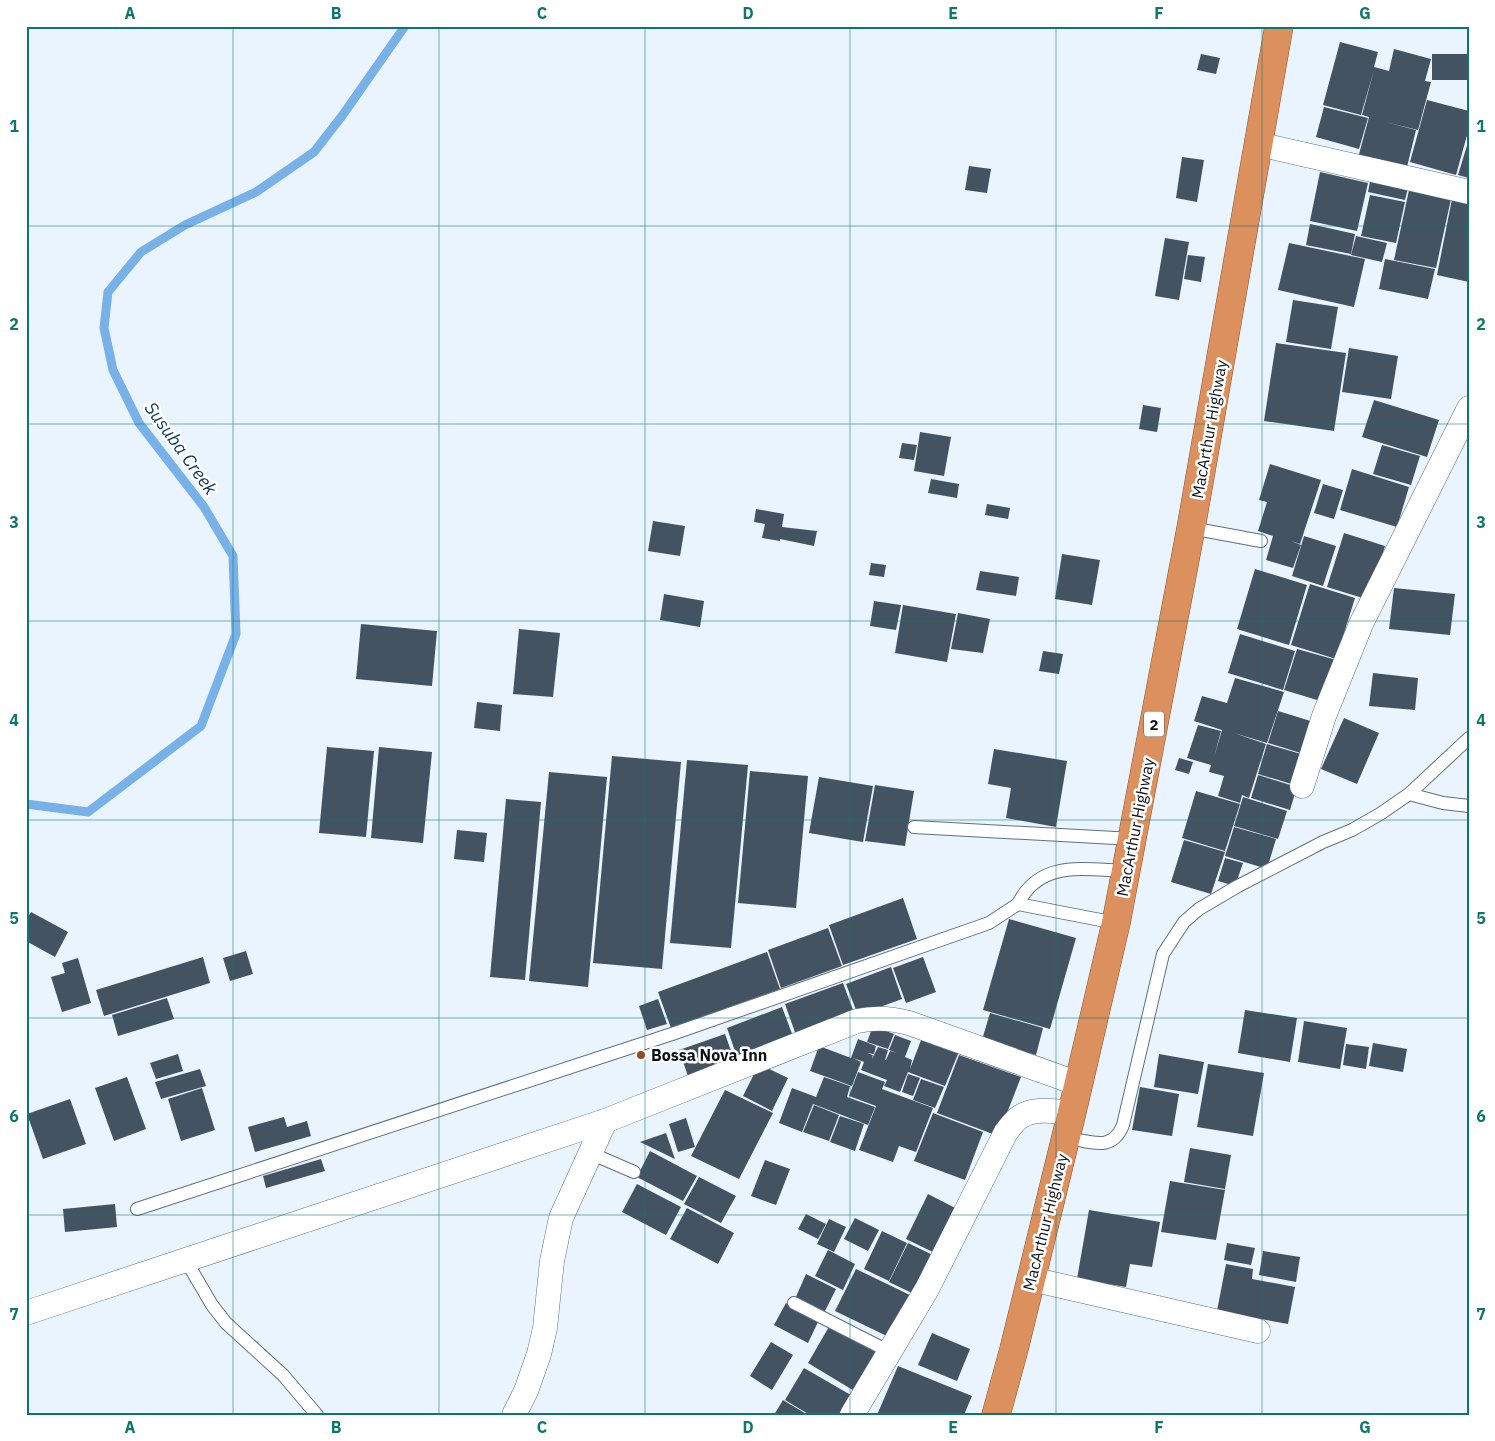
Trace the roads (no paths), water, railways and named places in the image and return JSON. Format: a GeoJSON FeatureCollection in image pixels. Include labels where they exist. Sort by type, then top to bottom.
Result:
{"type":"FeatureCollection","features":[{"type":"Feature","properties":{"kind":"highway","name":"MacArthur Highway"},"geometry":{"type":"LineString","coordinates":[[996,1415],[1079,1084],[1127,871],[1192,528],[1279,26]]}},
{"type":"Feature","properties":{"kind":"street"},"geometry":{"type":"LineString","coordinates":[[1258,144],[1469,192]]}},
{"type":"Feature","properties":{"kind":"street"},"geometry":{"type":"LineString","coordinates":[[1302,786],[1324,716],[1361,624],[1469,408]]}},
{"type":"Feature","properties":{"kind":"street"},"geometry":{"type":"LineString","coordinates":[[26,1313],[605,1121],[857,1021],[870,1018],[880,1017],[909,1023],[1079,1084]]}},
{"type":"Feature","properties":{"kind":"street"},"geometry":{"type":"LineString","coordinates":[[852,1415],[927,1289],[1006,1132],[1020,1117],[1038,1111],[1069,1125]]}},
{"type":"Feature","properties":{"kind":"street"},"geometry":{"type":"LineString","coordinates":[[514,1415],[526,1391],[539,1354],[545,1328],[552,1260],[561,1218],[605,1121]]}},
{"type":"Feature","properties":{"kind":"street"},"geometry":{"type":"LineString","coordinates":[[1031,1279],[1258,1332]]}},
{"type":"Feature","properties":{"kind":"lane"},"geometry":{"type":"LineString","coordinates":[[1192,528],[1261,541]]}},
{"type":"Feature","properties":{"kind":"lane"},"geometry":{"type":"LineString","coordinates":[[1069,1125],[1105,1144],[1112,1141],[1118,1135],[1163,954],[1184,922],[1199,909],[1238,886],[1323,842],[1352,830],[1380,814],[1409,794],[1469,738]]}},
{"type":"Feature","properties":{"kind":"lane"},"geometry":{"type":"LineString","coordinates":[[1409,794],[1443,803],[1469,806]]}},
{"type":"Feature","properties":{"kind":"lane"},"geometry":{"type":"LineString","coordinates":[[914,827],[1133,839]]}},
{"type":"Feature","properties":{"kind":"lane"},"geometry":{"type":"LineString","coordinates":[[137,1209],[684,1030],[989,923],[1018,904],[1023,894],[1044,876],[1060,870],[1127,871]]}},
{"type":"Feature","properties":{"kind":"lane"},"geometry":{"type":"LineString","coordinates":[[1018,904],[1116,923]]}},
{"type":"Feature","properties":{"kind":"lane"},"geometry":{"type":"LineString","coordinates":[[590,1153],[634,1172]]}},
{"type":"Feature","properties":{"kind":"lane"},"geometry":{"type":"LineString","coordinates":[[185,1259],[207,1297],[226,1323],[283,1375],[317,1415]]}},
{"type":"Feature","properties":{"kind":"lane"},"geometry":{"type":"LineString","coordinates":[[794,1303],[890,1352]]}},
{"type":"Feature","properties":{"kind":"waterway","name":"Susuba Creek"},"geometry":{"type":"LineString","coordinates":[[26,804],[88,812],[201,726],[236,634],[233,556],[204,507],[139,423],[113,370],[104,328],[108,292],[141,252],[185,225],[256,192],[314,152],[342,116],[405,26]]}},
{"type":"Feature","properties":{"kind":"place","name":"Bossa Nova Inn"},"geometry":{"type":"Point","coordinates":[641,1055]}}]}
